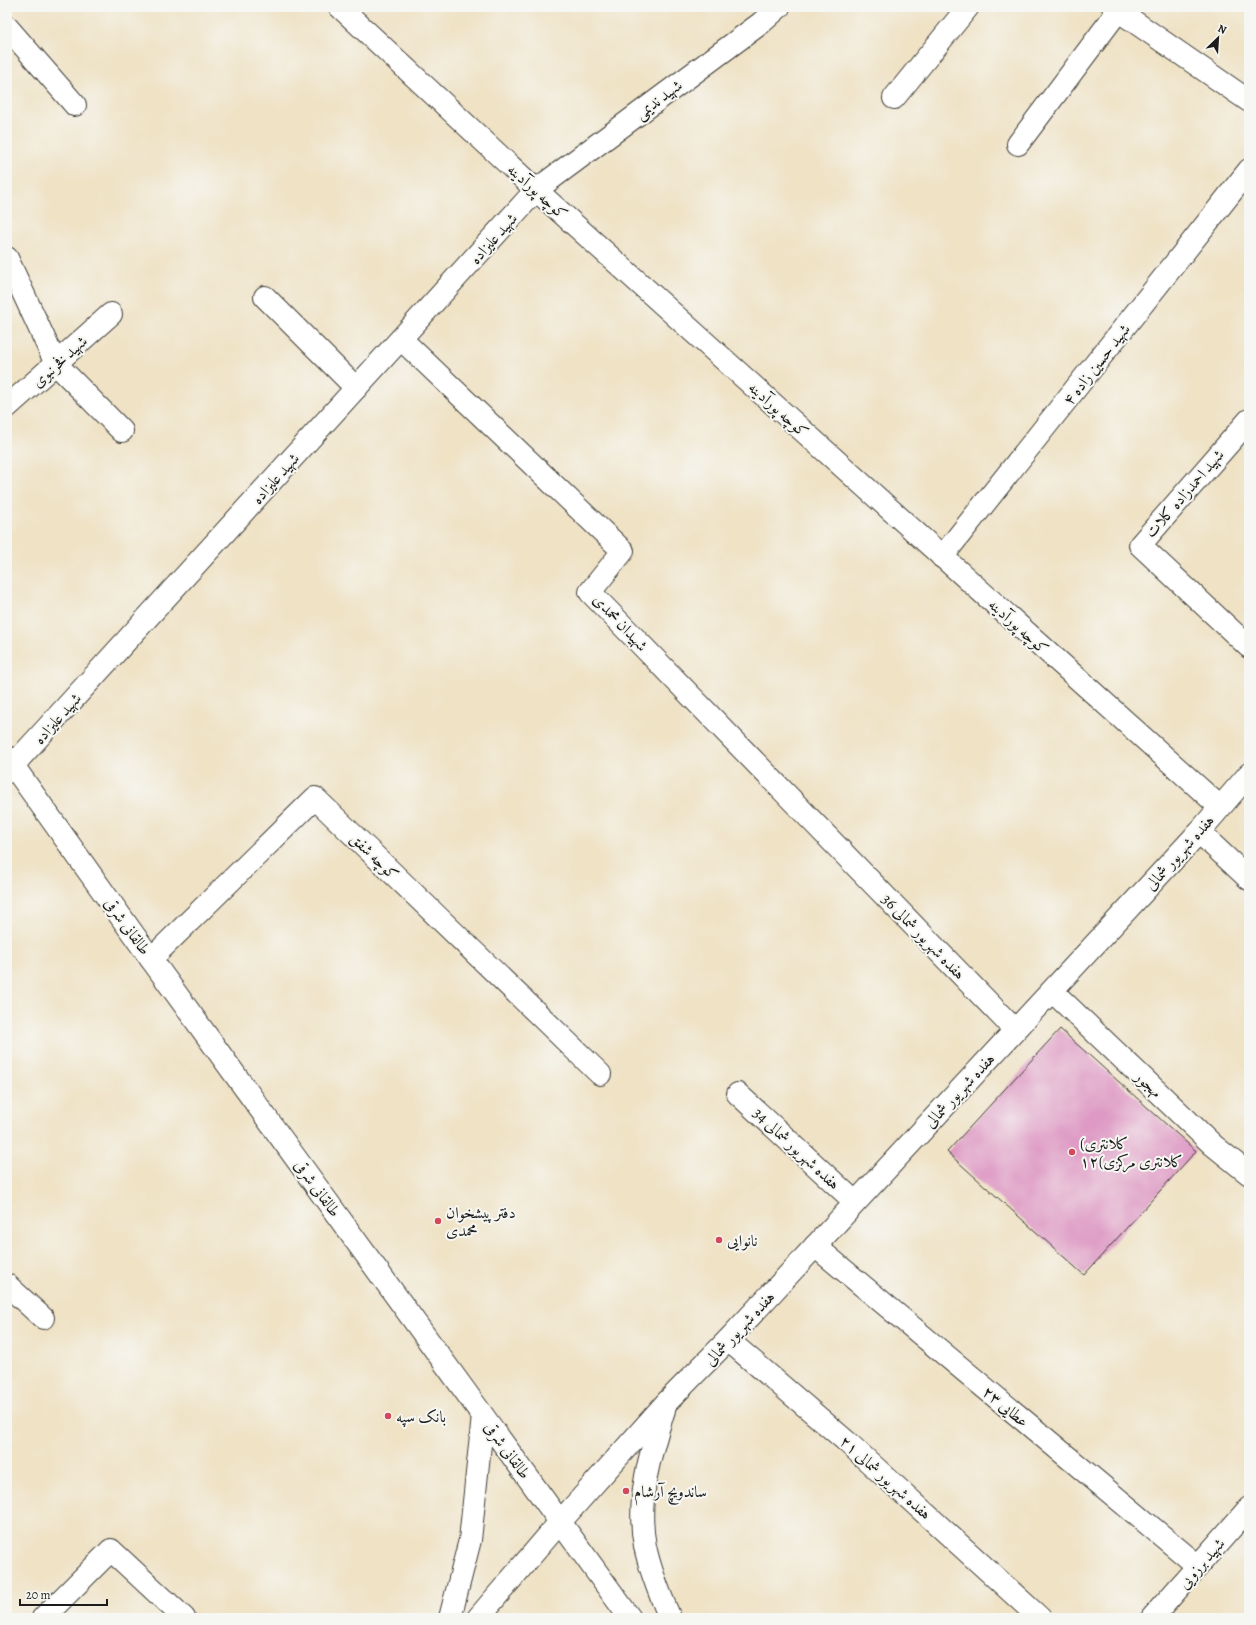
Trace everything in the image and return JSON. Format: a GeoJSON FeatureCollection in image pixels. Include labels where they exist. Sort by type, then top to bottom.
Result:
{"type":"FeatureCollection","features":[{"type":"Feature","properties":{"kind":"street","name":"کوچه پورآدینه"},"geometry":{"type":"LineString","coordinates":[[340,7],[536,190],[1220,807]]}},
{"type":"Feature","properties":{"kind":"street","name":"شهید ندیمی"},"geometry":{"type":"LineString","coordinates":[[536,190],[761,23],[779,7]]}},
{"type":"Feature","properties":{"kind":"street"},"geometry":{"type":"LineString","coordinates":[[894,98],[968,7]]}},
{"type":"Feature","properties":{"kind":"street"},"geometry":{"type":"LineString","coordinates":[[1018,144],[1115,9],[1249,101]]}},
{"type":"Feature","properties":{"kind":"street"},"geometry":{"type":"LineString","coordinates":[[7,27],[75,105]]}},
{"type":"Feature","properties":{"kind":"street","name":"۴ شهید حسین زاده"},"geometry":{"type":"LineString","coordinates":[[942,557],[1249,170]]}},
{"type":"Feature","properties":{"kind":"street","name":"شهید علیزاده"},"geometry":{"type":"LineString","coordinates":[[9,765],[536,190]]}},
{"type":"Feature","properties":{"kind":"street"},"geometry":{"type":"LineString","coordinates":[[7,258],[56,364],[122,431]]}},
{"type":"Feature","properties":{"kind":"street"},"geometry":{"type":"LineString","coordinates":[[266,297],[356,388]]}},
{"type":"Feature","properties":{"kind":"street","name":"شهید فخرنبوی"},"geometry":{"type":"LineString","coordinates":[[7,407],[111,314]]}},
{"type":"Feature","properties":{"kind":"street","name":"شهیدان محمدی"},"geometry":{"type":"LineString","coordinates":[[401,339],[623,551],[590,592],[833,842]]}},
{"type":"Feature","properties":{"kind":"street","name":"شهید احمدزاده کلات"},"geometry":{"type":"LineString","coordinates":[[1249,420],[1140,545],[1249,647]]}},
{"type":"Feature","properties":{"kind":"street","name":"طالقانی شرقی"},"geometry":{"type":"LineString","coordinates":[[9,765],[630,1618]]}},
{"type":"Feature","properties":{"kind":"street","name":"هفده شهریور شمالی"},"geometry":{"type":"LineString","coordinates":[[478,1618],[560,1522],[666,1403],[728,1340],[1052,991],[1199,832],[1249,774]]}},
{"type":"Feature","properties":{"kind":"street","name":"کوچه شفق"},"geometry":{"type":"LineString","coordinates":[[151,959],[315,798],[600,1074]]}},
{"type":"Feature","properties":{"kind":"street"},"geometry":{"type":"LineString","coordinates":[[1199,832],[1249,879]]}},
{"type":"Feature","properties":{"kind":"street","name":"هفده شهریور شمالی 36"},"geometry":{"type":"LineString","coordinates":[[833,842],[1015,1030]]}},
{"type":"Feature","properties":{"kind":"street","name":"مهجور"},"geometry":{"type":"LineString","coordinates":[[1052,991],[1213,1145],[1249,1174]]}},
{"type":"Feature","properties":{"kind":"street","name":"هفده شهریور شمالی 34"},"geometry":{"type":"LineString","coordinates":[[738,1094],[855,1202]]}},
{"type":"Feature","properties":{"kind":"street","name":"عطایی ۲۳"},"geometry":{"type":"LineString","coordinates":[[815,1246],[1198,1566]]}},
{"type":"Feature","properties":{"kind":"street"},"geometry":{"type":"LineString","coordinates":[[7,1285],[43,1318]]}},
{"type":"Feature","properties":{"kind":"street","name":"هفده شهریور شمالی ۲۱"},"geometry":{"type":"LineString","coordinates":[[728,1340],[846,1441],[1040,1618]]}},
{"type":"Feature","properties":{"kind":"street","name":"هفده شهریور شمالی"},"geometry":{"type":"LineString","coordinates":[[666,1403],[652,1449],[642,1499],[642,1514],[645,1546],[656,1585],[670,1618]]}},
{"type":"Feature","properties":{"kind":"street"},"geometry":{"type":"LineString","coordinates":[[450,1618],[470,1540],[483,1416]]}},
{"type":"Feature","properties":{"kind":"street","name":"شهید برزویی"},"geometry":{"type":"LineString","coordinates":[[1152,1618],[1198,1566],[1245,1521]]}},
{"type":"Feature","properties":{"kind":"street"},"geometry":{"type":"LineString","coordinates":[[43,1618],[111,1550],[184,1618]]}},
{"type":"Feature","properties":{"kind":"building","name":"(کلانتری ۱۲(کلانتری مرکزی"},"geometry":{"type":"Polygon","coordinates":[[[1060,1029],[1196,1151],[1084,1275],[947,1152],[1060,1029]]]}},
{"type":"Feature","properties":{"kind":"place","name":"(کلانتری ۱۲(کلانتری مرکزی"},"geometry":{"type":"Point","coordinates":[1072,1152]}},
{"type":"Feature","properties":{"kind":"place","name":"دفتر پیشخوان محمدی"},"geometry":{"type":"Point","coordinates":[438,1221]}},
{"type":"Feature","properties":{"kind":"place","name":"نانوایی"},"geometry":{"type":"Point","coordinates":[719,1240]}},
{"type":"Feature","properties":{"kind":"place","name":"بانک سپه"},"geometry":{"type":"Point","coordinates":[388,1416]}},
{"type":"Feature","properties":{"kind":"place","name":"ساندویچ آرشام"},"geometry":{"type":"Point","coordinates":[626,1491]}}]}
